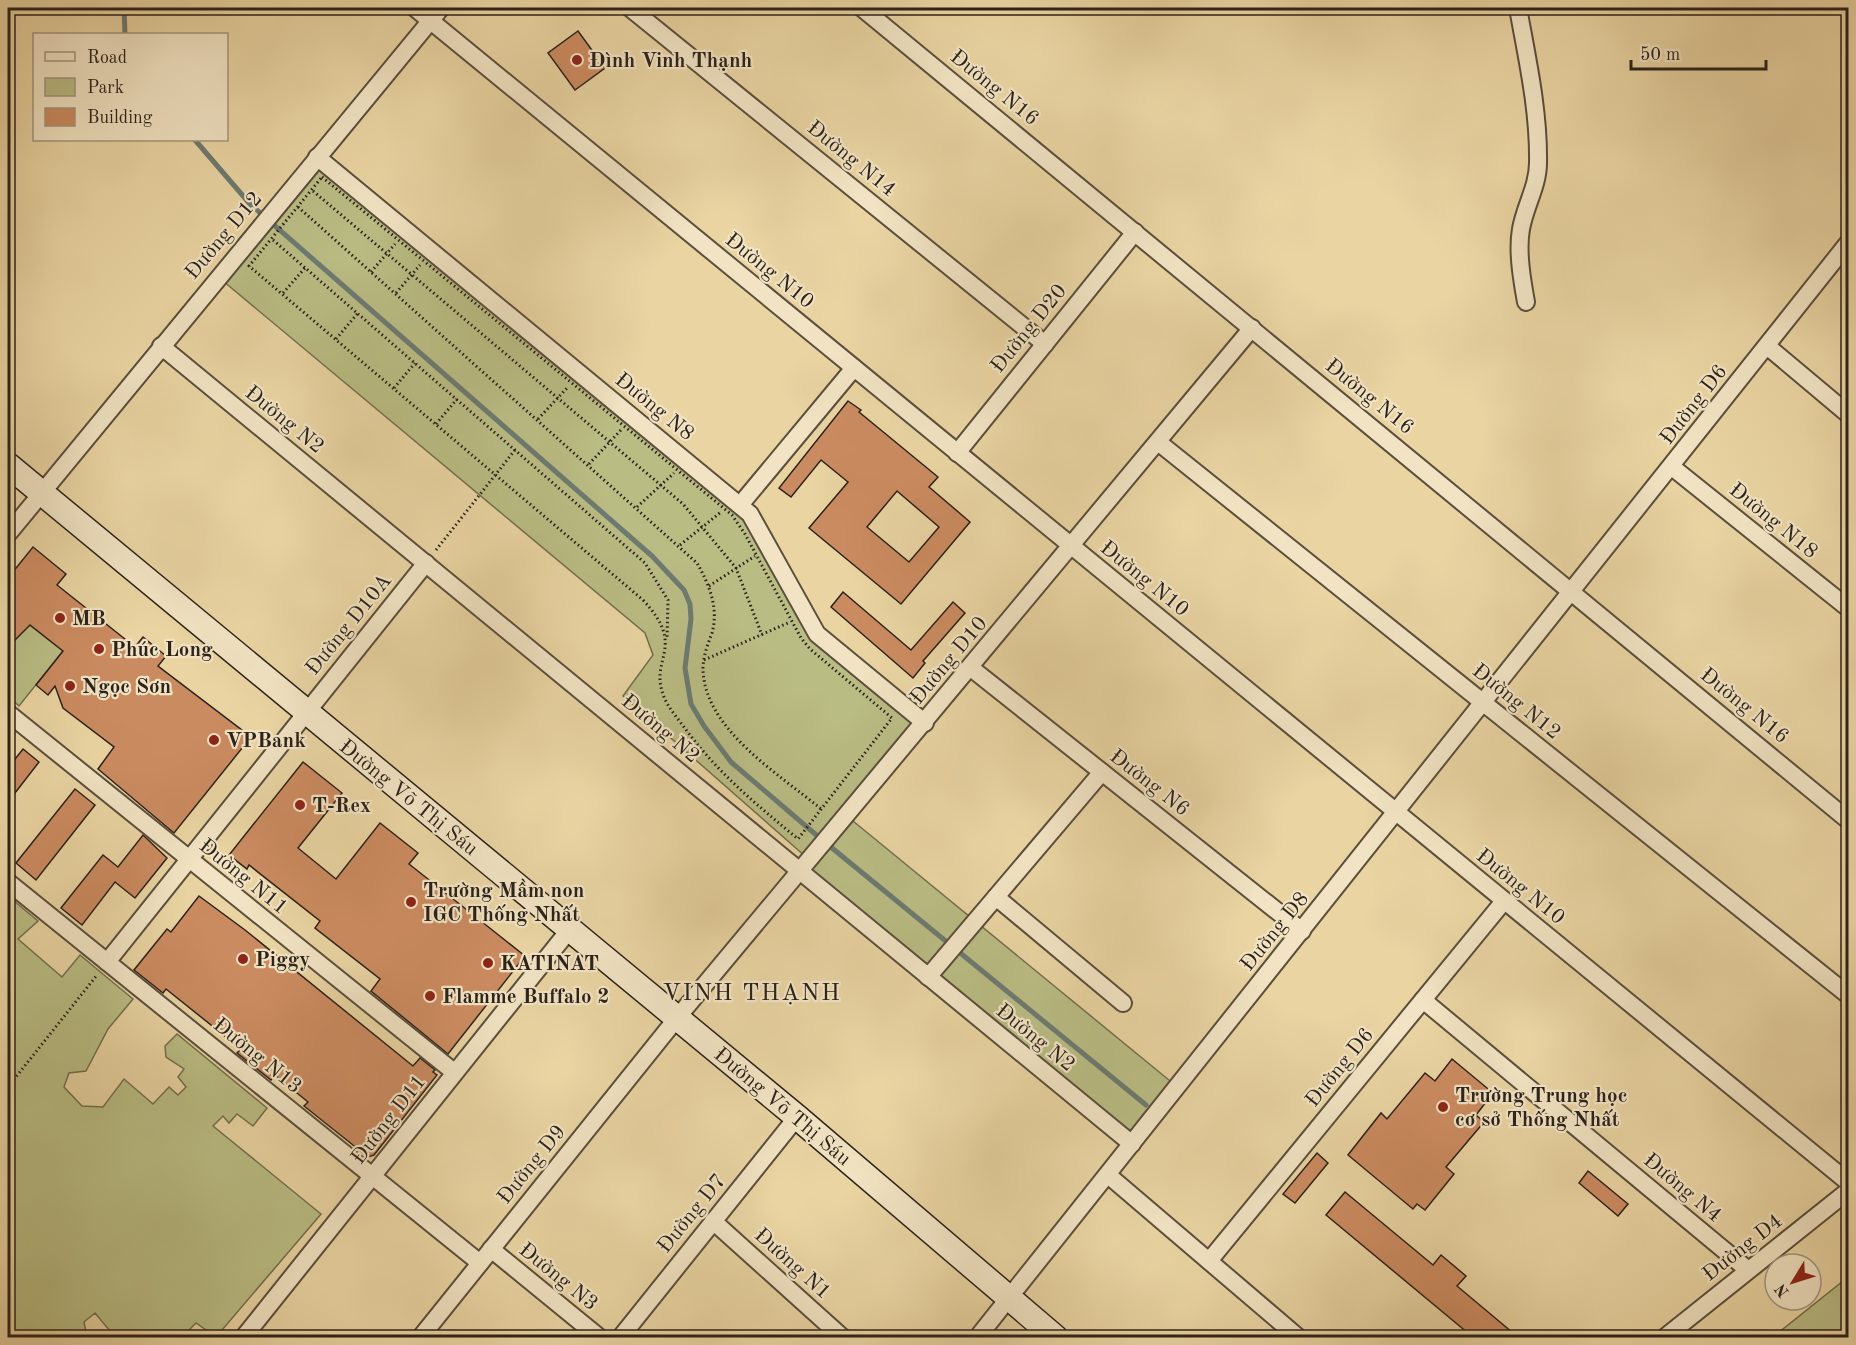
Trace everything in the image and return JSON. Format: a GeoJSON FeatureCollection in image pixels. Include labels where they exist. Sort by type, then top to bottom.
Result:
{"type":"FeatureCollection","features":[{"type":"Feature","properties":{"kind":"main road","name":"Đường Võ Thị Sáu"},"geometry":{"type":"LineString","coordinates":[[8,465],[797,1117],[1056,1338]]}},
{"type":"Feature","properties":{"kind":"street","name":"Đường N10"},"geometry":{"type":"LineString","coordinates":[[415,8],[436,14],[854,368],[1848,1182]]}},
{"type":"Feature","properties":{"kind":"street","name":"Đường N14"},"geometry":{"type":"LineString","coordinates":[[630,8],[1045,344]]}},
{"type":"Feature","properties":{"kind":"street","name":"Đường N16"},"geometry":{"type":"LineString","coordinates":[[862,8],[1848,820]]}},
{"type":"Feature","properties":{"kind":"street"},"geometry":{"type":"LineString","coordinates":[[1518,8],[1531,85],[1538,162],[1536,180],[1520,231],[1522,283],[1526,302]]}},
{"type":"Feature","properties":{"kind":"street","name":"Đường D12"},"geometry":{"type":"LineString","coordinates":[[8,534],[259,226],[292,201],[317,157],[436,14]]}},
{"type":"Feature","properties":{"kind":"street","name":"Đường N8"},"geometry":{"type":"LineString","coordinates":[[317,157],[733,507],[750,513],[817,634],[926,723]]}},
{"type":"Feature","properties":{"kind":"street","name":"Đường D20"},"geometry":{"type":"LineString","coordinates":[[957,453],[1135,232]]}},
{"type":"Feature","properties":{"kind":"street","name":"Đường D6"},"geometry":{"type":"LineString","coordinates":[[1572,592],[1848,243]]}},
{"type":"Feature","properties":{"kind":"street","name":"Đường D10"},"geometry":{"type":"LineString","coordinates":[[677,1018],[926,723],[1252,328]]}},
{"type":"Feature","properties":{"kind":"street","name":"Đường N2"},"geometry":{"type":"LineString","coordinates":[[161,346],[1132,1144]]}},
{"type":"Feature","properties":{"kind":"street"},"geometry":{"type":"LineString","coordinates":[[1767,346],[1848,414]]}},
{"type":"Feature","properties":{"kind":"street"},"geometry":{"type":"LineString","coordinates":[[733,507],[854,368]]}},
{"type":"Feature","properties":{"kind":"street","name":"Đường N12"},"geometry":{"type":"LineString","coordinates":[[1158,442],[1848,995]]}},
{"type":"Feature","properties":{"kind":"street","name":"Đường N18"},"geometry":{"type":"LineString","coordinates":[[1672,467],[1848,609]]}},
{"type":"Feature","properties":{"kind":"street","name":"Đường D10A"},"geometry":{"type":"LineString","coordinates":[[107,962],[426,563]]}},
{"type":"Feature","properties":{"kind":"street","name":"Đường D8"},"geometry":{"type":"LineString","coordinates":[[977,1338],[1572,592]]}},
{"type":"Feature","properties":{"kind":"street","name":"Đường N6"},"geometry":{"type":"LineString","coordinates":[[970,668],[1302,931]]}},
{"type":"Feature","properties":{"kind":"street","name":"Đường N11"},"geometry":{"type":"LineString","coordinates":[[8,713],[188,861],[454,1072]]}},
{"type":"Feature","properties":{"kind":"street"},"geometry":{"type":"LineString","coordinates":[[928,977],[1102,772]]}},
{"type":"Feature","properties":{"kind":"street","name":"Đường N13"},"geometry":{"type":"LineString","coordinates":[[8,882],[480,1263]]}},
{"type":"Feature","properties":{"kind":"street"},"geometry":{"type":"LineString","coordinates":[[996,897],[1124,1003]]}},
{"type":"Feature","properties":{"kind":"street","name":"Đường D6"},"geometry":{"type":"LineString","coordinates":[[1209,1261],[1504,902]]}},
{"type":"Feature","properties":{"kind":"street","name":"Đường D11"},"geometry":{"type":"LineString","coordinates":[[243,1338],[570,929]]}},
{"type":"Feature","properties":{"kind":"street","name":"Đường N4"},"geometry":{"type":"LineString","coordinates":[[1423,1000],[1748,1270]]}},
{"type":"Feature","properties":{"kind":"street","name":"Đường D9"},"geometry":{"type":"LineString","coordinates":[[420,1338],[677,1018]]}},
{"type":"Feature","properties":{"kind":"street","name":"Đường D7"},"geometry":{"type":"LineString","coordinates":[[620,1338],[797,1117]]}},
{"type":"Feature","properties":{"kind":"street"},"geometry":{"type":"LineString","coordinates":[[1108,1175],[1299,1338]]}},
{"type":"Feature","properties":{"kind":"street","name":"Đường D4"},"geometry":{"type":"LineString","coordinates":[[1664,1338],[1848,1191]]}},
{"type":"Feature","properties":{"kind":"street","name":"Đường N1"},"geometry":{"type":"LineString","coordinates":[[713,1221],[843,1338]]}},
{"type":"Feature","properties":{"kind":"street","name":"Đường N3"},"geometry":{"type":"LineString","coordinates":[[491,1249],[600,1338]]}},
{"type":"Feature","properties":{"kind":"path"},"geometry":{"type":"LineString","coordinates":[[272,239],[651,571],[668,600],[667,642],[661,686],[673,712],[715,767],[798,839],[892,718],[810,649],[792,622],[739,524],[733,507],[677,470],[322,177]]}},
{"type":"Feature","properties":{"kind":"path"},"geometry":{"type":"LineString","coordinates":[[312,190],[661,485],[704,526],[735,568],[762,635]]}},
{"type":"Feature","properties":{"kind":"path"},"geometry":{"type":"LineString","coordinates":[[292,201],[680,545],[697,563],[709,586],[714,622],[704,660],[704,679],[716,713],[735,738],[822,809]]}},
{"type":"Feature","properties":{"kind":"path"},"geometry":{"type":"LineString","coordinates":[[371,272],[399,241]]}},
{"type":"Feature","properties":{"kind":"path"},"geometry":{"type":"LineString","coordinates":[[396,293],[423,261]]}},
{"type":"Feature","properties":{"kind":"path"},"geometry":{"type":"LineString","coordinates":[[249,266],[643,600],[656,614],[667,642]]}},
{"type":"Feature","properties":{"kind":"path"},"geometry":{"type":"LineString","coordinates":[[282,294],[305,267]]}},
{"type":"Feature","properties":{"kind":"path"},"geometry":{"type":"LineString","coordinates":[[336,339],[358,313]]}},
{"type":"Feature","properties":{"kind":"path"},"geometry":{"type":"LineString","coordinates":[[394,388],[415,363]]}},
{"type":"Feature","properties":{"kind":"path"},"geometry":{"type":"LineString","coordinates":[[537,419],[572,383]]}},
{"type":"Feature","properties":{"kind":"path"},"geometry":{"type":"LineString","coordinates":[[436,424],[457,399]]}},
{"type":"Feature","properties":{"kind":"path"},"geometry":{"type":"LineString","coordinates":[[589,464],[625,427]]}},
{"type":"Feature","properties":{"kind":"path"},"geometry":{"type":"LineString","coordinates":[[426,563],[515,450]]}},
{"type":"Feature","properties":{"kind":"path"},"geometry":{"type":"LineString","coordinates":[[637,507],[677,470]]}},
{"type":"Feature","properties":{"kind":"path"},"geometry":{"type":"LineString","coordinates":[[680,545],[733,507]]}},
{"type":"Feature","properties":{"kind":"path"},"geometry":{"type":"LineString","coordinates":[[709,586],[756,555]]}},
{"type":"Feature","properties":{"kind":"path"},"geometry":{"type":"LineString","coordinates":[[704,660],[792,622]]}},
{"type":"Feature","properties":{"kind":"path"},"geometry":{"type":"LineString","coordinates":[[8,1087],[107,962]]}},
{"type":"Feature","properties":{"kind":"green space"},"geometry":{"type":"Polygon","coordinates":[[[318,166],[745,517],[812,639],[916,723],[806,857],[623,696],[653,655],[645,633],[223,281],[318,166]]]}},
{"type":"Feature","properties":{"kind":"green space"},"geometry":{"type":"Polygon","coordinates":[[[27,623],[63,651],[19,706],[8,696],[8,647],[27,623]]]}},
{"type":"Feature","properties":{"kind":"green space"},"geometry":{"type":"Polygon","coordinates":[[[853,821],[1175,1085],[1133,1137],[805,878],[853,821]]]}},
{"type":"Feature","properties":{"kind":"green space"},"geometry":{"type":"Polygon","coordinates":[[[8,896],[38,921],[18,939],[62,977],[80,955],[133,999],[108,1029],[86,1071],[69,1073],[64,1087],[82,1106],[103,1107],[124,1079],[153,1104],[169,1087],[178,1095],[186,1087],[178,1077],[184,1069],[166,1057],[165,1046],[177,1034],[267,1108],[253,1126],[237,1114],[229,1123],[223,1116],[213,1126],[321,1214],[216,1337],[196,1323],[182,1337],[115,1337],[95,1313],[84,1322],[87,1337],[8,1337],[8,896]]]}},
{"type":"Feature","properties":{"kind":"green space"},"geometry":{"type":"Polygon","coordinates":[[[1848,1277],[1848,1337],[1773,1337],[1804,1312],[1823,1312],[1823,1297],[1848,1277]]]}},
{"type":"Feature","properties":{"kind":"building","name":"Đình Vinh Thạnh"},"geometry":{"type":"Polygon","coordinates":[[[578,31],[605,68],[575,90],[548,53],[578,31]]]}},
{"type":"Feature","properties":{"kind":"building"},"geometry":{"type":"Polygon","coordinates":[[[848,401],[938,477],[929,487],[970,522],[901,604],[809,528],[848,482],[821,460],[791,497],[779,488],[848,401]],[[897,491],[867,527],[909,562],[939,527],[897,491]]]}},
{"type":"Feature","properties":{"kind":"building"},"geometry":{"type":"Polygon","coordinates":[[[33,547],[66,574],[57,585],[135,647],[143,637],[166,656],[158,666],[251,737],[174,833],[98,769],[114,747],[63,708],[55,686],[48,695],[36,685],[63,651],[30,625],[8,647],[8,578],[33,547]]]}},
{"type":"Feature","properties":{"kind":"building"},"geometry":{"type":"Polygon","coordinates":[[[843,592],[911,650],[953,602],[965,613],[923,661],[925,663],[913,678],[831,607],[843,592]]]}},
{"type":"Feature","properties":{"kind":"building"},"geometry":{"type":"Polygon","coordinates":[[[23,749],[39,762],[8,802],[8,768],[23,749]]]}},
{"type":"Feature","properties":{"kind":"building"},"geometry":{"type":"Polygon","coordinates":[[[303,762],[342,793],[298,848],[336,879],[380,823],[418,853],[409,864],[525,956],[448,1054],[371,991],[380,979],[315,928],[320,921],[249,865],[247,869],[229,855],[303,762]]]}},
{"type":"Feature","properties":{"kind":"building"},"geometry":{"type":"Polygon","coordinates":[[[75,789],[95,805],[36,880],[16,863],[75,789]]]}},
{"type":"Feature","properties":{"kind":"building"},"geometry":{"type":"Polygon","coordinates":[[[143,835],[167,858],[135,898],[115,882],[82,925],[61,908],[103,855],[118,867],[143,835]]]}},
{"type":"Feature","properties":{"kind":"building"},"geometry":{"type":"Polygon","coordinates":[[[199,896],[245,930],[413,1066],[420,1058],[435,1070],[433,1072],[437,1075],[374,1155],[368,1157],[304,1106],[308,1102],[275,1075],[271,1080],[237,1053],[241,1049],[166,989],[163,993],[134,970],[167,929],[171,932],[199,896]]]}},
{"type":"Feature","properties":{"kind":"building"},"geometry":{"type":"Polygon","coordinates":[[[1452,1059],[1493,1093],[1476,1115],[1484,1122],[1446,1167],[1454,1174],[1425,1210],[1417,1204],[1413,1209],[1348,1155],[1381,1113],[1387,1119],[1425,1073],[1435,1081],[1452,1059]]]}},
{"type":"Feature","properties":{"kind":"building"},"geometry":{"type":"Polygon","coordinates":[[[1317,1153],[1328,1163],[1295,1203],[1283,1194],[1317,1153]]]}},
{"type":"Feature","properties":{"kind":"building"},"geometry":{"type":"Polygon","coordinates":[[[1588,1171],[1628,1204],[1618,1216],[1579,1183],[1588,1171]]]}},
{"type":"Feature","properties":{"kind":"building"},"geometry":{"type":"Polygon","coordinates":[[[1345,1192],[1433,1265],[1441,1255],[1466,1276],[1457,1286],[1519,1338],[1474,1338],[1326,1215],[1345,1192]]]}},
{"type":"Feature","properties":{"kind":"waterway"},"geometry":{"type":"LineString","coordinates":[[124,8],[125,33]]}},
{"type":"Feature","properties":{"kind":"waterway"},"geometry":{"type":"LineString","coordinates":[[196,141],[250,204],[652,556],[684,590],[690,604],[691,619],[685,668],[691,704],[731,762],[821,839],[1146,1105]]}},
{"type":"Feature","properties":{"kind":"place","name":"Đình Vinh Thạnh"},"geometry":{"type":"Point","coordinates":[577,60]}},
{"type":"Feature","properties":{"kind":"place","name":"MB"},"geometry":{"type":"Point","coordinates":[60,618]}},
{"type":"Feature","properties":{"kind":"place","name":"Phúc Long"},"geometry":{"type":"Point","coordinates":[99,649]}},
{"type":"Feature","properties":{"kind":"place","name":"Ngọc Sơn"},"geometry":{"type":"Point","coordinates":[70,686]}},
{"type":"Feature","properties":{"kind":"place","name":"VPBank"},"geometry":{"type":"Point","coordinates":[214,740]}},
{"type":"Feature","properties":{"kind":"place","name":"T-Rex"},"geometry":{"type":"Point","coordinates":[300,805]}},
{"type":"Feature","properties":{"kind":"place","name":"Trường Mầm non IGC Thống Nhất"},"geometry":{"type":"Point","coordinates":[411,902]}},
{"type":"Feature","properties":{"kind":"place","name":"Piggy"},"geometry":{"type":"Point","coordinates":[243,959]}},
{"type":"Feature","properties":{"kind":"place","name":"KATINAT"},"geometry":{"type":"Point","coordinates":[488,963]}},
{"type":"Feature","properties":{"kind":"place","name":"Flamme Buffalo 2"},"geometry":{"type":"Point","coordinates":[430,996]}},
{"type":"Feature","properties":{"kind":"place","name":"Trường Trung học cơ sở Thống Nhất"},"geometry":{"type":"Point","coordinates":[1443,1107]}},
{"type":"Feature","properties":{"kind":"district","name":"VINH THẠNH"},"geometry":{"type":"Point","coordinates":[752,992]}}]}
